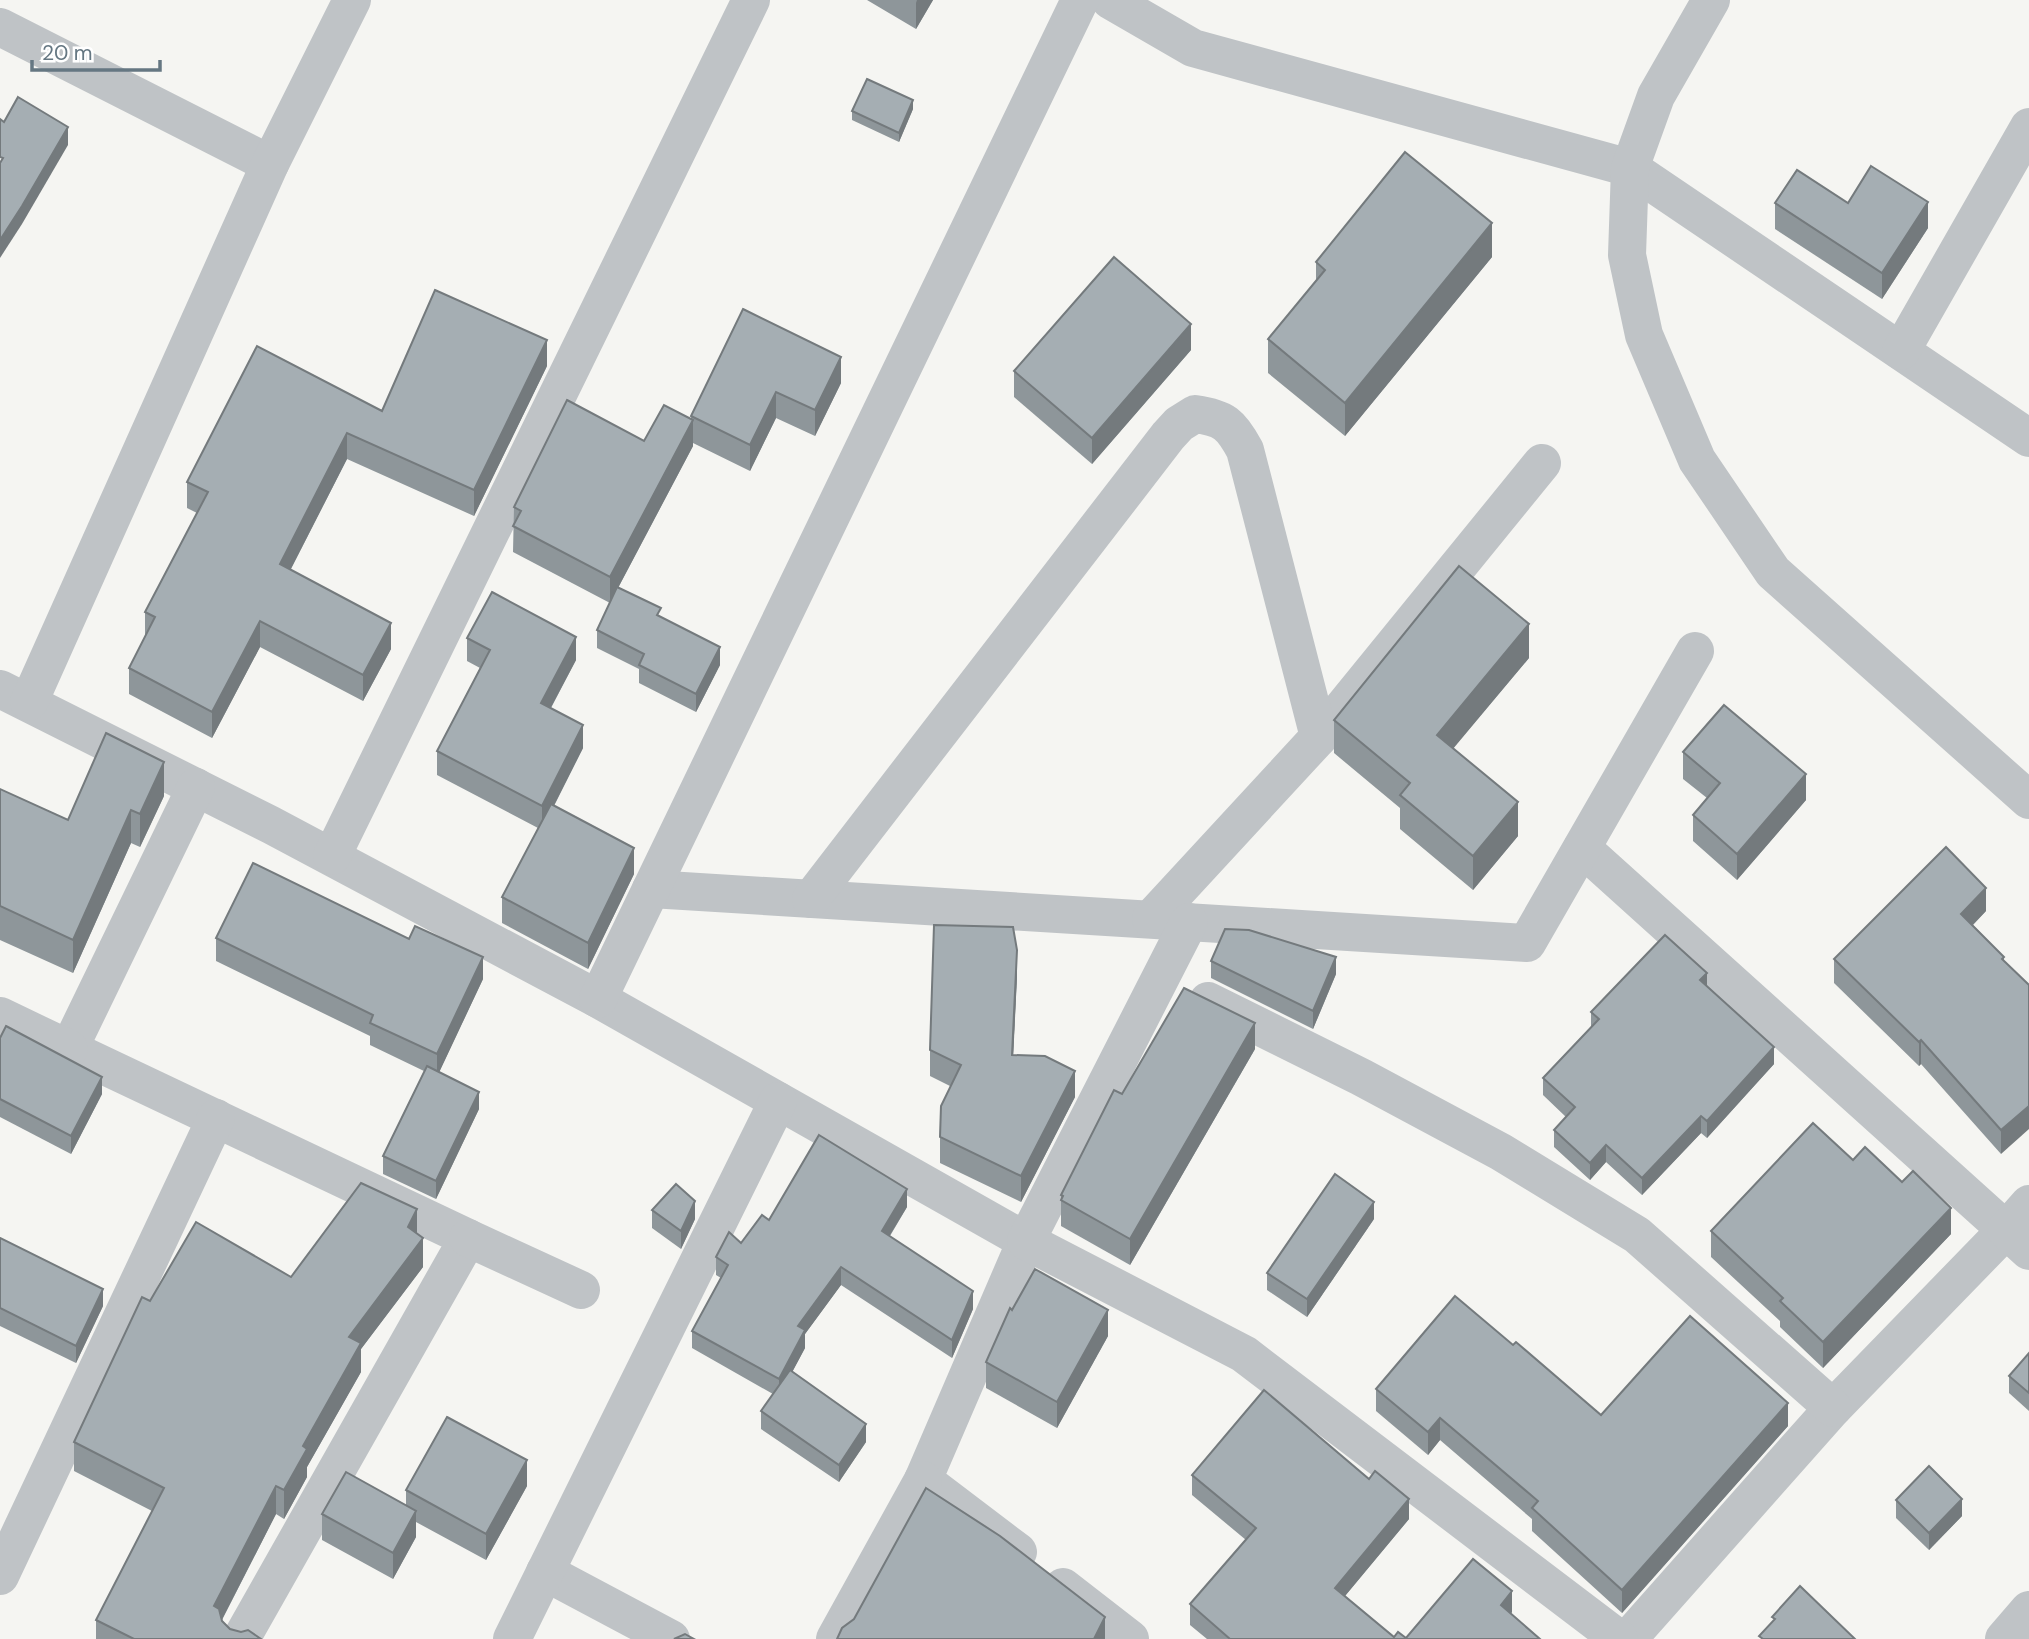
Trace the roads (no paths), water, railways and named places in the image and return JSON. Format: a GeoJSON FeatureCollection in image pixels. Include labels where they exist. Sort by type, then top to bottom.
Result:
{"type":"FeatureCollection","features":[{"type":"Feature","properties":{"kind":"street"},"geometry":{"type":"LineString","coordinates":[[352,0],[14,695],[332,856],[598,999],[1026,1241],[1244,1354],[1619,1639]]}},
{"type":"Feature","properties":{"kind":"street"},"geometry":{"type":"LineString","coordinates":[[332,856],[751,0]]}},
{"type":"Feature","properties":{"kind":"street"},"geometry":{"type":"LineString","coordinates":[[598,999],[1080,0]]}},
{"type":"Feature","properties":{"kind":"street"},"geometry":{"type":"LineString","coordinates":[[1110,0],[1193,48],[1630,168],[2029,438]]}},
{"type":"Feature","properties":{"kind":"street"},"geometry":{"type":"LineString","coordinates":[[1711,0],[1656,96],[1630,168],[1627,255],[1644,335],[1698,460],[1773,572],[2029,800]]}},
{"type":"Feature","properties":{"kind":"street"},"geometry":{"type":"LineString","coordinates":[[0,27],[270,164]]}},
{"type":"Feature","properties":{"kind":"street"},"geometry":{"type":"LineString","coordinates":[[1900,351],[2029,127]]}},
{"type":"Feature","properties":{"kind":"street"},"geometry":{"type":"LineString","coordinates":[[811,899],[1168,436],[1179,424],[1195,414],[1216,417],[1234,429],[1245,450],[1319,737]]}},
{"type":"Feature","properties":{"kind":"street"},"geometry":{"type":"LineString","coordinates":[[1151,919],[1319,737],[1542,463]]}},
{"type":"Feature","properties":{"kind":"street"},"geometry":{"type":"LineString","coordinates":[[651,889],[1527,943],[1695,651]]}},
{"type":"Feature","properties":{"kind":"street"},"geometry":{"type":"LineString","coordinates":[[69,1049],[196,787]]}},
{"type":"Feature","properties":{"kind":"street"},"geometry":{"type":"LineString","coordinates":[[1582,848],[2021,1228],[1833,1408],[1628,1639]]}},
{"type":"Feature","properties":{"kind":"street"},"geometry":{"type":"LineString","coordinates":[[835,1639],[923,1480],[1026,1241],[1189,922]]}},
{"type":"Feature","properties":{"kind":"street"},"geometry":{"type":"LineString","coordinates":[[1159,977],[1361,1077],[1501,1152],[1637,1235],[1833,1408]]}},
{"type":"Feature","properties":{"kind":"street"},"geometry":{"type":"LineString","coordinates":[[0,1016],[580,1290]]}},
{"type":"Feature","properties":{"kind":"street"},"geometry":{"type":"LineString","coordinates":[[512,1639],[778,1101]]}},
{"type":"Feature","properties":{"kind":"street"},"geometry":{"type":"LineString","coordinates":[[0,1576],[216,1118]]}},
{"type":"Feature","properties":{"kind":"street"},"geometry":{"type":"LineString","coordinates":[[241,1639],[468,1238]]}},
{"type":"Feature","properties":{"kind":"street"},"geometry":{"type":"LineString","coordinates":[[923,1480],[1130,1639]]}},
{"type":"Feature","properties":{"kind":"street"},"geometry":{"type":"LineString","coordinates":[[545,1572],[671,1639]]}},
{"type":"Feature","properties":{"kind":"street"},"geometry":{"type":"LineString","coordinates":[[2004,1639],[2029,1610]]}}]}
